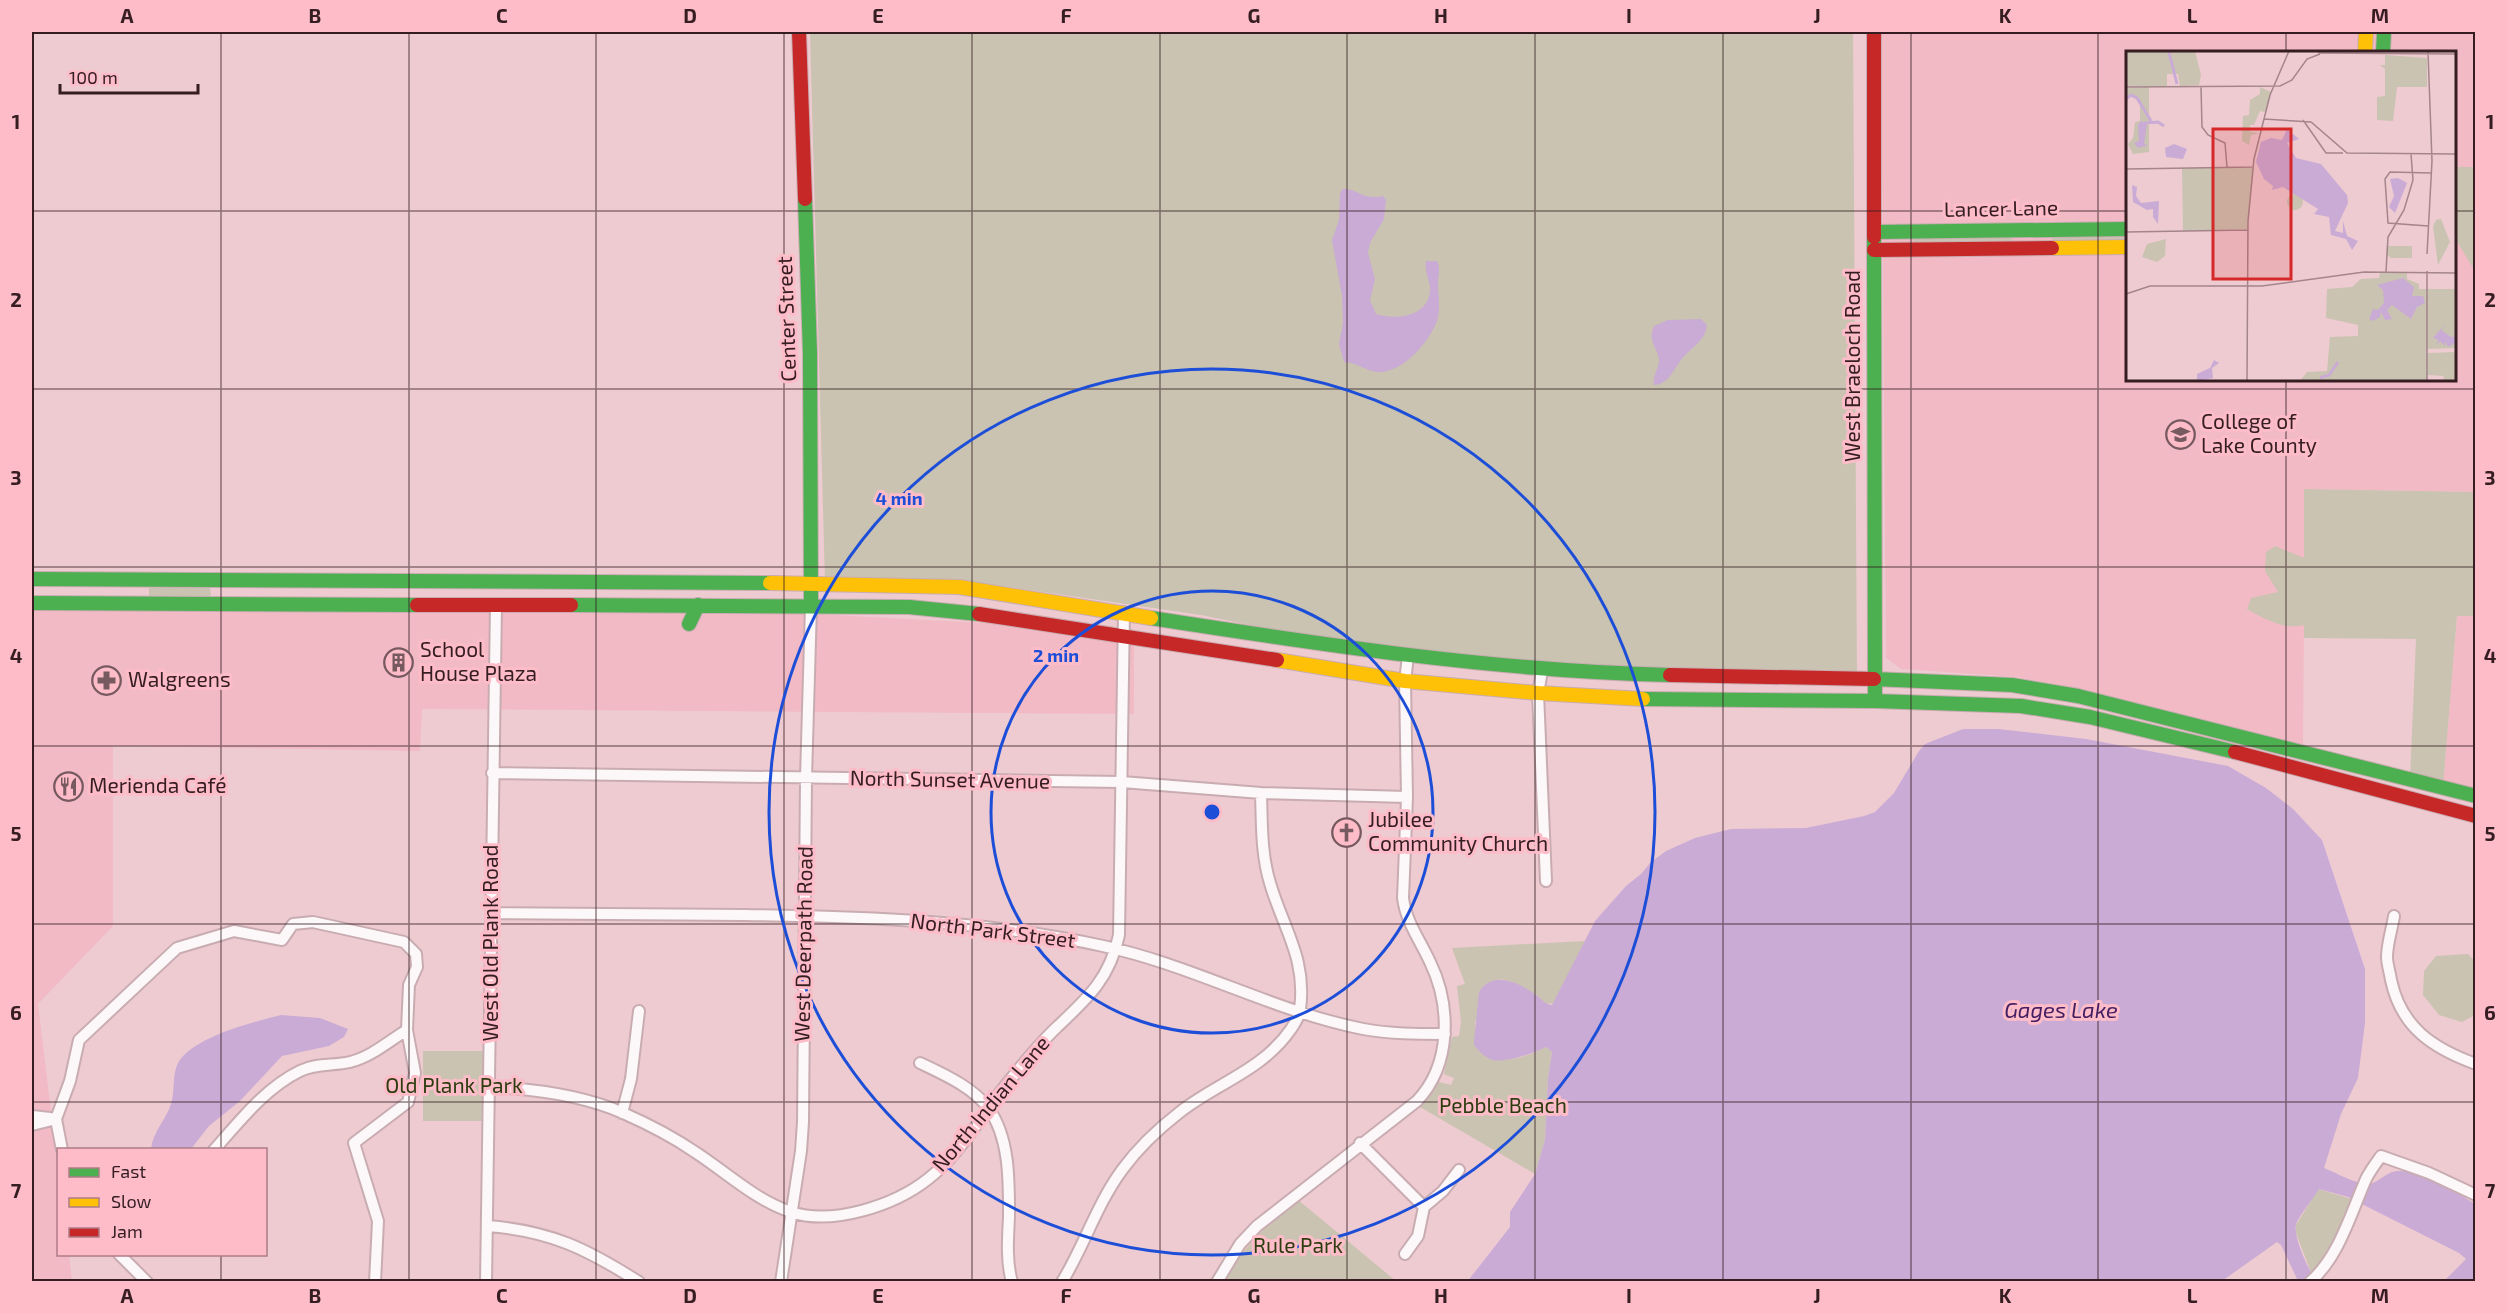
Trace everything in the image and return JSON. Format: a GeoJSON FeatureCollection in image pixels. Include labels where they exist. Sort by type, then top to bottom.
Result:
{"type":"FeatureCollection","features":[{"type":"Feature","properties":{"kind":"main road","name":"Center Street"},"geometry":{"type":"LineString","coordinates":[[799,32],[810,354],[811,606]]}},
{"type":"Feature","properties":{"kind":"main road","name":"West Braeloch Road"},"geometry":{"type":"LineString","coordinates":[[1874,32],[1875,701]]}},
{"type":"Feature","properties":{"kind":"main road"},"geometry":{"type":"LineString","coordinates":[[2365,51],[2366,32]]}},
{"type":"Feature","properties":{"kind":"main road"},"geometry":{"type":"LineString","coordinates":[[2383,51],[2384,32]]}},
{"type":"Feature","properties":{"kind":"main road","name":"Lancer Lane"},"geometry":{"type":"LineString","coordinates":[[1874,232],[2126,229]]}},
{"type":"Feature","properties":{"kind":"main road","name":"Lancer Lane"},"geometry":{"type":"LineString","coordinates":[[1874,250],[2126,247]]}},
{"type":"Feature","properties":{"kind":"main road"},"geometry":{"type":"LineString","coordinates":[[32,579],[959,586],[1309,643],[1542,671],[2012,685],[2078,696],[2475,795]]}},
{"type":"Feature","properties":{"kind":"main road"},"geometry":{"type":"LineString","coordinates":[[649,605],[650,582]]}},
{"type":"Feature","properties":{"kind":"main road"},"geometry":{"type":"LineString","coordinates":[[32,603],[909,607],[1004,616],[1405,681],[1538,693],[1643,699],[1875,701],[2021,706],[2090,717],[2260,758],[2475,816]]}},
{"type":"Feature","properties":{"kind":"main road"},"geometry":{"type":"LineString","coordinates":[[680,605],[688,624],[698,605]]}},
{"type":"Feature","properties":{"kind":"street","name":"West Old Plank Road"},"geometry":{"type":"LineString","coordinates":[[486,1281],[496,604]]}},
{"type":"Feature","properties":{"kind":"street","name":"West Deerpath Road"},"geometry":{"type":"LineString","coordinates":[[782,1281],[803,1122],[806,778],[811,606]]}},
{"type":"Feature","properties":{"kind":"street","name":"North Indian Lane"},"geometry":{"type":"LineString","coordinates":[[490,1087],[518,1088],[567,1096],[622,1113],[667,1135],[760,1196],[792,1213],[831,1215],[857,1212],[885,1204],[929,1179],[966,1142],[1019,1068],[1095,991],[1107,972],[1116,950],[1119,935],[1124,612]]}},
{"type":"Feature","properties":{"kind":"street"},"geometry":{"type":"LineString","coordinates":[[1217,1281],[1240,1244],[1257,1226],[1425,1092],[1438,1069],[1445,1034],[1444,1011],[1439,985],[1405,910],[1407,797],[1405,681],[1408,656]]}},
{"type":"Feature","properties":{"kind":"street"},"geometry":{"type":"LineString","coordinates":[[1542,671],[1538,693],[1546,881]]}},
{"type":"Feature","properties":{"kind":"street","name":"North Sunset Avenue"},"geometry":{"type":"LineString","coordinates":[[492,773],[1122,782],[1261,793],[1407,797]]}},
{"type":"Feature","properties":{"kind":"street"},"geometry":{"type":"LineString","coordinates":[[1062,1281],[1108,1193],[1122,1170],[1145,1142],[1181,1111],[1255,1067],[1284,1039],[1300,1011],[1299,961],[1269,882],[1265,858],[1261,793]]}},
{"type":"Feature","properties":{"kind":"street","name":"North Park Street"},"geometry":{"type":"LineString","coordinates":[[490,913],[805,916],[972,924],[1116,950],[1196,974],[1300,1011],[1379,1032],[1445,1034]]}},
{"type":"Feature","properties":{"kind":"street"},"geometry":{"type":"LineString","coordinates":[[2394,916],[2387,958],[2393,988],[2401,1011],[2421,1035],[2475,1064]]}},
{"type":"Feature","properties":{"kind":"street"},"geometry":{"type":"LineString","coordinates":[[62,1148],[56,1119],[70,1081],[79,1040],[177,948],[234,931],[282,940],[293,924],[313,922],[404,942],[416,954],[417,968],[409,986],[407,1030],[415,1073],[408,1102],[354,1143],[378,1221],[375,1281]]}},
{"type":"Feature","properties":{"kind":"street"},"geometry":{"type":"LineString","coordinates":[[622,1113],[631,1079],[639,1011]]}},
{"type":"Feature","properties":{"kind":"street"},"geometry":{"type":"LineString","coordinates":[[215,1148],[260,1100],[301,1070],[350,1062],[371,1053],[407,1030]]}},
{"type":"Feature","properties":{"kind":"street"},"geometry":{"type":"LineString","coordinates":[[920,1063],[967,1089],[988,1109],[1005,1149],[1010,1184],[1008,1258],[1012,1281]]}},
{"type":"Feature","properties":{"kind":"street"},"geometry":{"type":"LineString","coordinates":[[32,1116],[56,1119]]}},
{"type":"Feature","properties":{"kind":"street"},"geometry":{"type":"LineString","coordinates":[[32,1125],[56,1119]]}},
{"type":"Feature","properties":{"kind":"street"},"geometry":{"type":"LineString","coordinates":[[1360,1143],[1424,1207]]}},
{"type":"Feature","properties":{"kind":"street"},"geometry":{"type":"LineString","coordinates":[[2310,1281],[2322,1271],[2366,1182],[2382,1156],[2475,1195]]}},
{"type":"Feature","properties":{"kind":"street"},"geometry":{"type":"LineString","coordinates":[[1405,1254],[1418,1236],[1424,1207],[1443,1191],[1459,1170]]}},
{"type":"Feature","properties":{"kind":"street"},"geometry":{"type":"LineString","coordinates":[[488,1226],[511,1228],[560,1239],[600,1257],[639,1281]]}},
{"type":"Feature","properties":{"kind":"street"},"geometry":{"type":"LineString","coordinates":[[121,1256],[147,1281]]}},
{"type":"Feature","properties":{"kind":"shaded area","name":"College of Lake County"},"geometry":{"type":"Polygon","coordinates":[[[1881,32],[2475,32],[2475,492],[2305,489],[2303,747],[2194,718],[2018,677],[1901,669],[1886,658],[1881,32]]]}},
{"type":"Feature","properties":{"kind":"shaded area"},"geometry":{"type":"Polygon","coordinates":[[[32,608],[796,613],[1004,624],[1134,641],[1134,714],[422,709],[420,751],[113,746],[113,926],[38,1004],[57,1161],[57,1256],[69,1256],[72,1281],[32,1281],[32,608]]]}},
{"type":"Feature","properties":{"kind":"shaded area"},"geometry":{"type":"Polygon","coordinates":[[[2457,616],[2475,616],[2475,796],[2443,787],[2457,616]]]}},
{"type":"Feature","properties":{"kind":"green space"},"geometry":{"type":"Polygon","coordinates":[[[810,32],[1853,32],[1857,674],[1532,669],[1393,654],[1201,615],[1003,586],[825,583],[810,32]]]}},
{"type":"Feature","properties":{"kind":"green space"},"geometry":{"type":"Polygon","coordinates":[[[2456,167],[2475,167],[2475,289],[2473,268],[2456,240],[2456,167]]]}},
{"type":"Feature","properties":{"kind":"green space"},"geometry":{"type":"Polygon","coordinates":[[[2126,234],[2126,241],[2052,242],[2052,235],[2126,234]]]}},
{"type":"Feature","properties":{"kind":"green space"},"geometry":{"type":"Polygon","coordinates":[[[2012,236],[2012,242],[1913,243],[1914,237],[2012,236]]]}},
{"type":"Feature","properties":{"kind":"green space"},"geometry":{"type":"Polygon","coordinates":[[[2304,489],[2475,492],[2475,616],[2457,616],[2443,787],[2410,779],[2416,639],[2304,638],[2304,625],[2281,625],[2247,609],[2251,598],[2278,592],[2265,571],[2266,552],[2275,546],[2304,558],[2304,489]]]}},
{"type":"Feature","properties":{"kind":"green space"},"geometry":{"type":"Polygon","coordinates":[[[210,587],[211,597],[149,596],[149,588],[210,587]]]}},
{"type":"Feature","properties":{"kind":"green space","name":"Pebble Beach"},"geometry":{"type":"Polygon","coordinates":[[[1585,941],[1555,1003],[1546,1004],[1519,985],[1500,979],[1475,1022],[1474,1044],[1481,1052],[1490,1056],[1499,1059],[1518,1058],[1546,1047],[1552,1052],[1548,1079],[1545,1140],[1535,1174],[1420,1107],[1439,1082],[1451,1085],[1454,1078],[1444,1074],[1452,1037],[1459,1036],[1461,1022],[1457,986],[1465,984],[1452,948],[1585,941]]]}},
{"type":"Feature","properties":{"kind":"green space"},"geometry":{"type":"Polygon","coordinates":[[[2468,954],[2475,961],[2475,1015],[2462,1022],[2439,1015],[2423,995],[2424,971],[2436,956],[2468,954]]]}},
{"type":"Feature","properties":{"kind":"green space","name":"Old Plank Park"},"geometry":{"type":"Polygon","coordinates":[[[423,1051],[486,1051],[486,1121],[423,1121],[423,1051]]]}},
{"type":"Feature","properties":{"kind":"green space"},"geometry":{"type":"Polygon","coordinates":[[[2318,1189],[2355,1200],[2327,1257],[2312,1275],[2296,1233],[2296,1225],[2318,1189]]]}},
{"type":"Feature","properties":{"kind":"green space","name":"Rule Park"},"geometry":{"type":"Polygon","coordinates":[[[1297,1199],[1396,1281],[1225,1282],[1247,1247],[1297,1199]]]}},
{"type":"Feature","properties":{"kind":"water"},"geometry":{"type":"Polygon","coordinates":[[[1343,189],[1369,197],[1383,196],[1386,200],[1384,219],[1370,243],[1368,253],[1375,279],[1370,300],[1376,314],[1400,317],[1423,307],[1430,292],[1426,261],[1437,261],[1438,264],[1439,311],[1437,321],[1422,346],[1406,361],[1388,371],[1374,372],[1344,362],[1339,344],[1343,323],[1342,296],[1332,240],[1339,220],[1340,193],[1343,189]]]}},
{"type":"Feature","properties":{"kind":"water"},"geometry":{"type":"Polygon","coordinates":[[[1701,319],[1707,325],[1704,336],[1667,379],[1654,385],[1659,360],[1652,341],[1654,326],[1668,320],[1701,319]]]}},
{"type":"Feature","properties":{"kind":"water","name":"Gages Lake"},"geometry":{"type":"Polygon","coordinates":[[[1963,729],[1998,729],[2086,739],[2228,766],[2266,788],[2293,809],[2322,840],[2365,969],[2365,1023],[2358,1078],[2341,1114],[2324,1168],[2368,1184],[2395,1171],[2419,1174],[2439,1182],[2475,1204],[2475,1281],[2444,1281],[2466,1259],[2459,1253],[2348,1197],[2319,1189],[2296,1225],[2302,1254],[2317,1281],[2298,1281],[2281,1245],[2277,1242],[2222,1281],[1467,1282],[1510,1227],[1510,1212],[1535,1174],[1545,1140],[1548,1079],[1552,1052],[1546,1047],[1520,1057],[1498,1061],[1480,1052],[1474,1045],[1474,1041],[1479,992],[1485,985],[1492,981],[1507,980],[1530,990],[1545,1003],[1552,1005],[1595,921],[1626,886],[1666,851],[1695,838],[1731,829],[1806,828],[1875,812],[1894,793],[1925,744],[1963,729]]]}},
{"type":"Feature","properties":{"kind":"water"},"geometry":{"type":"Polygon","coordinates":[[[281,1015],[320,1018],[348,1029],[344,1037],[329,1046],[282,1056],[240,1101],[209,1126],[192,1148],[151,1148],[154,1137],[171,1104],[178,1063],[196,1046],[210,1038],[281,1015]]]}},
{"type":"Feature","properties":{"kind":"traffic: fast"},"geometry":{"type":"LineString","coordinates":[[2383,51],[2384,32]]}},
{"type":"Feature","properties":{"kind":"traffic: fast"},"geometry":{"type":"LineString","coordinates":[[805,199],[810,354],[811,606]]}},
{"type":"Feature","properties":{"kind":"traffic: fast"},"geometry":{"type":"LineString","coordinates":[[1874,232],[2126,229]]}},
{"type":"Feature","properties":{"kind":"traffic: fast"},"geometry":{"type":"LineString","coordinates":[[1874,237],[1875,701]]}},
{"type":"Feature","properties":{"kind":"traffic: fast"},"geometry":{"type":"LineString","coordinates":[[32,579],[770,583]]}},
{"type":"Feature","properties":{"kind":"traffic: fast"},"geometry":{"type":"LineString","coordinates":[[32,603],[417,605]]}},
{"type":"Feature","properties":{"kind":"traffic: fast"},"geometry":{"type":"LineString","coordinates":[[571,605],[909,607],[979,614]]}},
{"type":"Feature","properties":{"kind":"traffic: fast"},"geometry":{"type":"LineString","coordinates":[[689,624],[698,605]]}},
{"type":"Feature","properties":{"kind":"traffic: fast"},"geometry":{"type":"LineString","coordinates":[[1151,618],[1410,655],[1540,668],[1670,675]]}},
{"type":"Feature","properties":{"kind":"traffic: fast"},"geometry":{"type":"LineString","coordinates":[[1874,679],[2012,685],[2078,696],[2476,796]]}},
{"type":"Feature","properties":{"kind":"traffic: fast"},"geometry":{"type":"LineString","coordinates":[[1643,699],[1875,701],[2021,706],[2090,717],[2235,752]]}},
{"type":"Feature","properties":{"kind":"traffic: slow"},"geometry":{"type":"LineString","coordinates":[[2365,51],[2366,32]]}},
{"type":"Feature","properties":{"kind":"traffic: slow"},"geometry":{"type":"LineString","coordinates":[[2052,248],[2126,247]]}},
{"type":"Feature","properties":{"kind":"traffic: slow"},"geometry":{"type":"LineString","coordinates":[[770,583],[959,587],[1151,618]]}},
{"type":"Feature","properties":{"kind":"traffic: slow"},"geometry":{"type":"LineString","coordinates":[[1277,660],[1405,681],[1538,693],[1643,699]]}},
{"type":"Feature","properties":{"kind":"traffic: jam"},"geometry":{"type":"LineString","coordinates":[[799,32],[805,199]]}},
{"type":"Feature","properties":{"kind":"traffic: jam"},"geometry":{"type":"LineString","coordinates":[[1874,32],[1874,237]]}},
{"type":"Feature","properties":{"kind":"traffic: jam"},"geometry":{"type":"LineString","coordinates":[[1874,250],[2052,248]]}},
{"type":"Feature","properties":{"kind":"traffic: jam"},"geometry":{"type":"LineString","coordinates":[[417,605],[571,605]]}},
{"type":"Feature","properties":{"kind":"traffic: jam"},"geometry":{"type":"LineString","coordinates":[[979,614],[1277,660]]}},
{"type":"Feature","properties":{"kind":"traffic: jam"},"geometry":{"type":"LineString","coordinates":[[1670,675],[1874,679]]}},
{"type":"Feature","properties":{"kind":"traffic: jam"},"geometry":{"type":"LineString","coordinates":[[2235,752],[2476,816]]}},
{"type":"Feature","properties":{"kind":"place","name":"College of Lake County"},"geometry":{"type":"Point","coordinates":[2180,434]}},
{"type":"Feature","properties":{"kind":"place","name":"School House Plaza"},"geometry":{"type":"Point","coordinates":[399,662]}},
{"type":"Feature","properties":{"kind":"place","name":"Walgreens"},"geometry":{"type":"Point","coordinates":[107,680]}},
{"type":"Feature","properties":{"kind":"place","name":"Merienda Café"},"geometry":{"type":"Point","coordinates":[68,786]}},
{"type":"Feature","properties":{"kind":"place","name":"Jubilee Community Church"},"geometry":{"type":"Point","coordinates":[1347,832]}}]}
